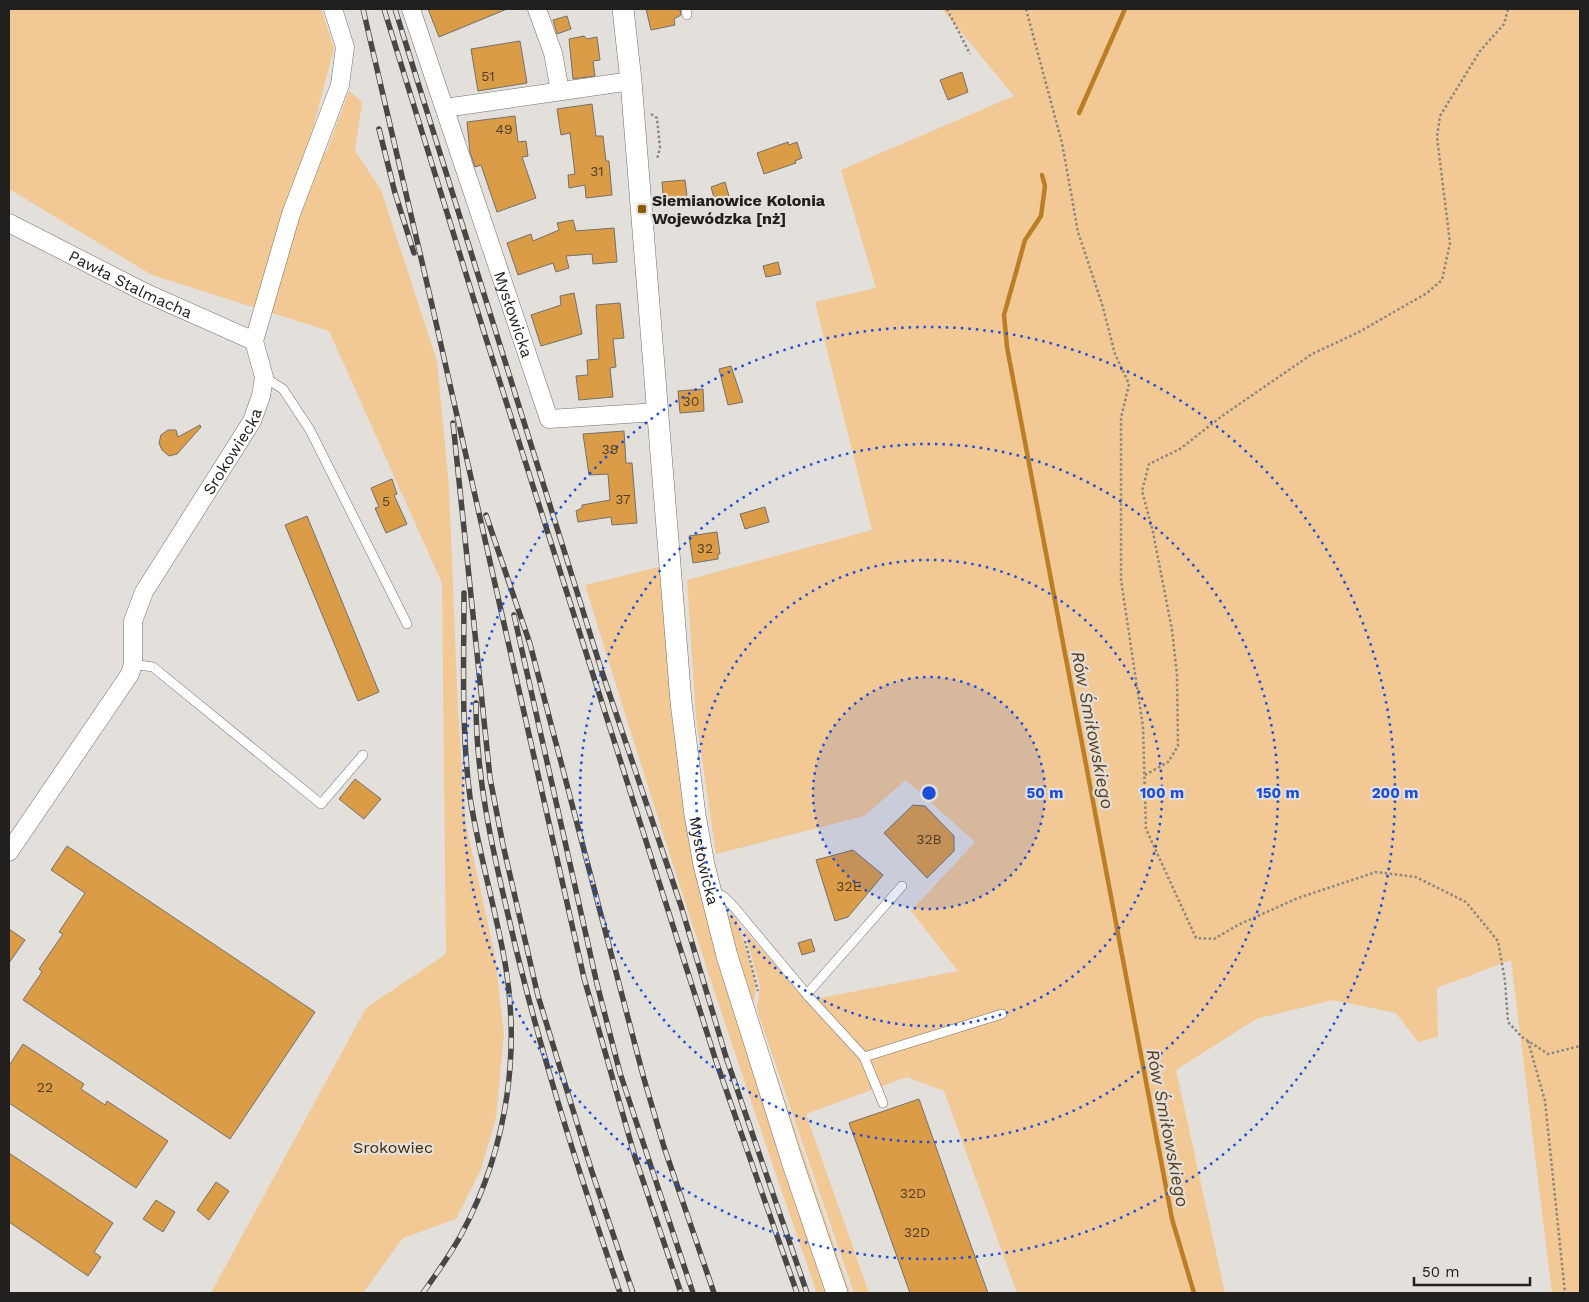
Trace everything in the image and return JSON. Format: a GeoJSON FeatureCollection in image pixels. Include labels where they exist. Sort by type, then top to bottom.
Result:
{"type":"FeatureCollection","features":[{"type":"Feature","properties":{"kind":"street"},"geometry":{"type":"LineString","coordinates":[[254,341],[291,214],[340,85],[345,47],[333,9]]}},
{"type":"Feature","properties":{"kind":"street","name":"Mysłowicka"},"geometry":{"type":"LineString","coordinates":[[411,9],[549,419],[658,412]]}},
{"type":"Feature","properties":{"kind":"street"},"geometry":{"type":"LineString","coordinates":[[537,9],[552,53],[560,91]]}},
{"type":"Feature","properties":{"kind":"street","name":"Mysłowicka"},"geometry":{"type":"LineString","coordinates":[[624,9],[632,81],[686,745],[695,815],[710,894],[752,1038],[838,1293]]}},
{"type":"Feature","properties":{"kind":"street"},"geometry":{"type":"LineString","coordinates":[[445,108],[632,81]]}},
{"type":"Feature","properties":{"kind":"street","name":"Pawła Stalmacha"},"geometry":{"type":"LineString","coordinates":[[9,223],[146,293],[254,341]]}},
{"type":"Feature","properties":{"kind":"street","name":"Srokowiecka"},"geometry":{"type":"LineString","coordinates":[[9,852],[130,674],[133,664],[133,621],[144,592],[252,421],[261,396],[264,377],[254,341]]}},
{"type":"Feature","properties":{"kind":"lane"},"geometry":{"type":"LineString","coordinates":[[264,377],[283,389],[310,430],[407,624]]}},
{"type":"Feature","properties":{"kind":"lane"},"geometry":{"type":"LineString","coordinates":[[133,664],[153,667],[320,804],[363,755]]}},
{"type":"Feature","properties":{"kind":"lane"},"geometry":{"type":"LineString","coordinates":[[807,994],[902,886]]}},
{"type":"Feature","properties":{"kind":"lane"},"geometry":{"type":"LineString","coordinates":[[710,894],[723,896],[734,907],[807,994],[864,1057],[883,1104]]}},
{"type":"Feature","properties":{"kind":"lane"},"geometry":{"type":"LineString","coordinates":[[864,1057],[1002,1014]]}},
{"type":"Feature","properties":{"kind":"path"},"geometry":{"type":"LineString","coordinates":[[947,9],[970,54]]}},
{"type":"Feature","properties":{"kind":"path"},"geometry":{"type":"LineString","coordinates":[[1026,9],[1062,143],[1078,232],[1102,304],[1115,354],[1129,384],[1121,418],[1121,580],[1143,728],[1146,829],[1196,938],[1214,939],[1240,924],[1298,898],[1376,872],[1416,877],[1466,902],[1498,941],[1505,981],[1508,1022],[1528,1040],[1548,1054],[1580,1046]]}},
{"type":"Feature","properties":{"kind":"path"},"geometry":{"type":"LineString","coordinates":[[1145,775],[1168,762],[1178,746],[1177,675],[1172,630],[1153,532],[1142,491],[1149,464],[1180,449],[1230,410],[1312,354],[1376,322],[1427,293],[1442,280],[1450,242],[1437,137],[1440,116],[1480,51],[1504,24],[1508,9]]}},
{"type":"Feature","properties":{"kind":"path"},"geometry":{"type":"LineString","coordinates":[[650,114],[657,118],[660,148],[655,162]]}},
{"type":"Feature","properties":{"kind":"path"},"geometry":{"type":"LineString","coordinates":[[743,934],[758,987],[757,995]]}},
{"type":"Feature","properties":{"kind":"path"},"geometry":{"type":"LineString","coordinates":[[1528,1040],[1545,1101],[1566,1293]]}},
{"type":"Feature","properties":{"kind":"green space","name":"Srokowiec"},"geometry":{"type":"Polygon","coordinates":[[[9,9],[321,9],[334,48],[311,137],[326,153],[349,91],[362,102],[355,151],[381,190],[437,361],[449,487],[458,712],[466,824],[495,956],[504,1033],[496,1118],[481,1169],[456,1219],[403,1238],[363,1293],[211,1293],[366,1008],[446,954],[442,583],[329,331],[152,275],[9,189],[9,9]]]}},
{"type":"Feature","properties":{"kind":"green space"},"geometry":{"type":"Polygon","coordinates":[[[942,9],[1580,9],[1580,1293],[1552,1293],[1511,960],[1437,988],[1438,1037],[1418,1042],[1396,1013],[1333,1000],[1256,1019],[1176,1070],[1225,1293],[1017,1293],[944,1091],[907,1077],[806,1114],[869,1293],[854,1293],[759,1016],[757,1007],[760,987],[744,929],[795,988],[816,999],[958,971],[911,911],[975,842],[906,780],[864,816],[716,854],[696,718],[687,580],[872,530],[815,302],[876,288],[841,170],[1014,96],[942,9]]]}},
{"type":"Feature","properties":{"kind":"green space"},"geometry":{"type":"Polygon","coordinates":[[[659,567],[663,581],[678,750],[829,1293],[817,1293],[786,1205],[698,940],[585,585],[659,567]]]}},
{"type":"Feature","properties":{"kind":"green space"},"geometry":{"type":"Polygon","coordinates":[[[726,913],[732,914],[738,921],[756,986],[753,1011],[766,1052],[774,1067],[850,1293],[846,1293],[780,1099],[724,919],[726,913]]]}},
{"type":"Feature","properties":{"kind":"building"},"geometry":{"type":"Polygon","coordinates":[[[428,9],[507,9],[439,37],[428,9]]]}},
{"type":"Feature","properties":{"kind":"building"},"geometry":{"type":"Polygon","coordinates":[[[646,9],[680,9],[681,15],[674,19],[675,25],[651,30],[646,9]]]}},
{"type":"Feature","properties":{"kind":"building"},"geometry":{"type":"Polygon","coordinates":[[[567,16],[571,29],[557,34],[553,20],[567,16]]]}},
{"type":"Feature","properties":{"kind":"building"},"geometry":{"type":"Polygon","coordinates":[[[584,36],[587,39],[597,37],[600,60],[593,61],[595,76],[573,79],[569,39],[584,36]]]}},
{"type":"Feature","properties":{"kind":"building"},"geometry":{"type":"Polygon","coordinates":[[[520,41],[527,83],[478,91],[471,49],[520,41]]]}},
{"type":"Feature","properties":{"kind":"building"},"geometry":{"type":"Polygon","coordinates":[[[962,72],[968,92],[948,100],[940,80],[962,72]]]}},
{"type":"Feature","properties":{"kind":"building"},"geometry":{"type":"Polygon","coordinates":[[[592,104],[596,136],[603,136],[606,161],[609,161],[612,195],[586,198],[585,185],[569,188],[568,175],[575,174],[570,133],[561,135],[557,109],[592,104]]]}},
{"type":"Feature","properties":{"kind":"building"},"geometry":{"type":"Polygon","coordinates":[[[515,116],[518,142],[526,141],[528,156],[522,157],[536,198],[497,212],[481,165],[475,167],[470,152],[467,122],[515,116]]]}},
{"type":"Feature","properties":{"kind":"building"},"geometry":{"type":"Polygon","coordinates":[[[788,142],[789,145],[797,142],[802,158],[795,161],[796,163],[764,174],[757,153],[788,142]]]}},
{"type":"Feature","properties":{"kind":"building"},"geometry":{"type":"Polygon","coordinates":[[[685,180],[688,204],[664,207],[662,182],[685,180]]]}},
{"type":"Feature","properties":{"kind":"building"},"geometry":{"type":"Polygon","coordinates":[[[725,182],[729,196],[715,201],[711,187],[725,182]]]}},
{"type":"Feature","properties":{"kind":"building"},"geometry":{"type":"Polygon","coordinates":[[[573,220],[576,231],[614,228],[617,262],[593,264],[592,254],[566,256],[569,268],[556,272],[553,263],[518,275],[507,243],[531,234],[533,241],[559,230],[557,223],[573,220]]]}},
{"type":"Feature","properties":{"kind":"building"},"geometry":{"type":"Polygon","coordinates":[[[778,262],[781,274],[766,277],[763,266],[778,262]]]}},
{"type":"Feature","properties":{"kind":"building"},"geometry":{"type":"Polygon","coordinates":[[[574,293],[582,334],[541,346],[531,315],[561,305],[560,296],[574,293]]]}},
{"type":"Feature","properties":{"kind":"building"},"geometry":{"type":"Polygon","coordinates":[[[620,303],[624,338],[613,339],[616,367],[610,368],[613,397],[579,400],[576,376],[588,375],[587,360],[599,359],[596,305],[620,303]]]}},
{"type":"Feature","properties":{"kind":"building"},"geometry":{"type":"Polygon","coordinates":[[[731,366],[743,402],[728,405],[719,369],[731,366]]]}},
{"type":"Feature","properties":{"kind":"building"},"geometry":{"type":"Polygon","coordinates":[[[703,389],[704,411],[680,413],[678,391],[703,389]]]}},
{"type":"Feature","properties":{"kind":"building"},"geometry":{"type":"Polygon","coordinates":[[[200,425],[201,427],[177,454],[169,456],[162,450],[159,443],[161,435],[168,430],[176,430],[178,437],[200,425]]]}},
{"type":"Feature","properties":{"kind":"building"},"geometry":{"type":"Polygon","coordinates":[[[624,431],[626,463],[632,463],[637,523],[612,525],[611,517],[578,522],[576,511],[582,508],[582,505],[610,500],[608,474],[589,475],[583,434],[624,431]]]}},
{"type":"Feature","properties":{"kind":"building"},"geometry":{"type":"Polygon","coordinates":[[[392,479],[397,494],[394,495],[407,524],[386,533],[375,508],[379,507],[371,488],[392,479]]]}},
{"type":"Feature","properties":{"kind":"building"},"geometry":{"type":"Polygon","coordinates":[[[765,507],[769,522],[745,529],[740,514],[765,507]]]}},
{"type":"Feature","properties":{"kind":"building"},"geometry":{"type":"Polygon","coordinates":[[[307,516],[379,692],[358,701],[285,525],[307,516]]]}},
{"type":"Feature","properties":{"kind":"building"},"geometry":{"type":"Polygon","coordinates":[[[717,532],[720,554],[718,554],[718,559],[693,563],[689,536],[717,532]]]}},
{"type":"Feature","properties":{"kind":"building"},"geometry":{"type":"Polygon","coordinates":[[[355,779],[381,799],[364,819],[339,799],[355,779]]]}},
{"type":"Feature","properties":{"kind":"building"},"geometry":{"type":"Polygon","coordinates":[[[913,805],[925,806],[954,836],[954,851],[927,878],[884,833],[913,805]]]}},
{"type":"Feature","properties":{"kind":"building"},"geometry":{"type":"Polygon","coordinates":[[[67,846],[315,1012],[230,1139],[23,1000],[42,972],[39,969],[63,934],[59,932],[85,893],[51,870],[67,846]]]}},
{"type":"Feature","properties":{"kind":"building"},"geometry":{"type":"Polygon","coordinates":[[[853,850],[883,875],[848,917],[835,921],[816,860],[853,850]]]}},
{"type":"Feature","properties":{"kind":"building"},"geometry":{"type":"Polygon","coordinates":[[[9,929],[25,940],[9,963],[9,929]]]}},
{"type":"Feature","properties":{"kind":"building"},"geometry":{"type":"Polygon","coordinates":[[[811,939],[815,951],[802,955],[798,943],[811,939]]]}},
{"type":"Feature","properties":{"kind":"building"},"geometry":{"type":"Polygon","coordinates":[[[23,1044],[84,1084],[81,1089],[105,1105],[107,1101],[168,1141],[136,1188],[9,1103],[9,1066],[23,1044]]]}},
{"type":"Feature","properties":{"kind":"building"},"geometry":{"type":"Polygon","coordinates":[[[919,1099],[988,1293],[910,1293],[849,1123],[919,1099]]]}},
{"type":"Feature","properties":{"kind":"building"},"geometry":{"type":"Polygon","coordinates":[[[9,1153],[113,1223],[94,1252],[101,1257],[88,1276],[9,1222],[9,1153]]]}},
{"type":"Feature","properties":{"kind":"building"},"geometry":{"type":"Polygon","coordinates":[[[216,1182],[229,1191],[209,1220],[197,1210],[216,1182]]]}},
{"type":"Feature","properties":{"kind":"building"},"geometry":{"type":"Polygon","coordinates":[[[156,1200],[175,1212],[163,1232],[143,1219],[156,1200]]]}},
{"type":"Feature","properties":{"kind":"waterway","name":"Rów Śmiłowskiego"},"geometry":{"type":"LineString","coordinates":[[1079,113],[1125,9]]}},
{"type":"Feature","properties":{"kind":"waterway","name":"Rów Śmiłowskiego"},"geometry":{"type":"LineString","coordinates":[[1042,175],[1045,186],[1041,216],[1025,240],[1004,315],[1007,347],[1172,1219],[1194,1293]]}},
{"type":"Feature","properties":{"kind":"railway"},"geometry":{"type":"LineString","coordinates":[[363,9],[584,978],[635,1157],[681,1293]]}},
{"type":"Feature","properties":{"kind":"railway"},"geometry":{"type":"LineString","coordinates":[[384,9],[483,329],[716,1061],[797,1293]]}},
{"type":"Feature","properties":{"kind":"railway"},"geometry":{"type":"LineString","coordinates":[[395,9],[602,672],[681,906],[726,1057],[807,1293]]}},
{"type":"Feature","properties":{"kind":"railway"},"geometry":{"type":"LineString","coordinates":[[379,129],[395,193],[414,253]]}},
{"type":"Feature","properties":{"kind":"railway"},"geometry":{"type":"LineString","coordinates":[[453,423],[490,778],[503,845],[538,996],[592,1172],[633,1293]]}},
{"type":"Feature","properties":{"kind":"railway"},"geometry":{"type":"LineString","coordinates":[[486,515],[530,644],[644,1079],[664,1147],[714,1293]]}},
{"type":"Feature","properties":{"kind":"railway"},"geometry":{"type":"LineString","coordinates":[[423,1293],[458,1241],[478,1200],[500,1131],[507,1096],[511,1060],[509,988],[503,952],[473,816],[467,772],[464,695],[464,593]]}},
{"type":"Feature","properties":{"kind":"railway"},"geometry":{"type":"LineString","coordinates":[[514,615],[597,984],[620,1073],[693,1293]]}},
{"type":"Feature","properties":{"kind":"railway"},"geometry":{"type":"LineString","coordinates":[[476,703],[479,758],[486,812],[520,966],[560,1108],[620,1293]]}},
{"type":"Feature","properties":{"kind":"place","name":"Siemianowice Kolonia Wojewódzka [nż]"},"geometry":{"type":"Point","coordinates":[642,209]}}]}
